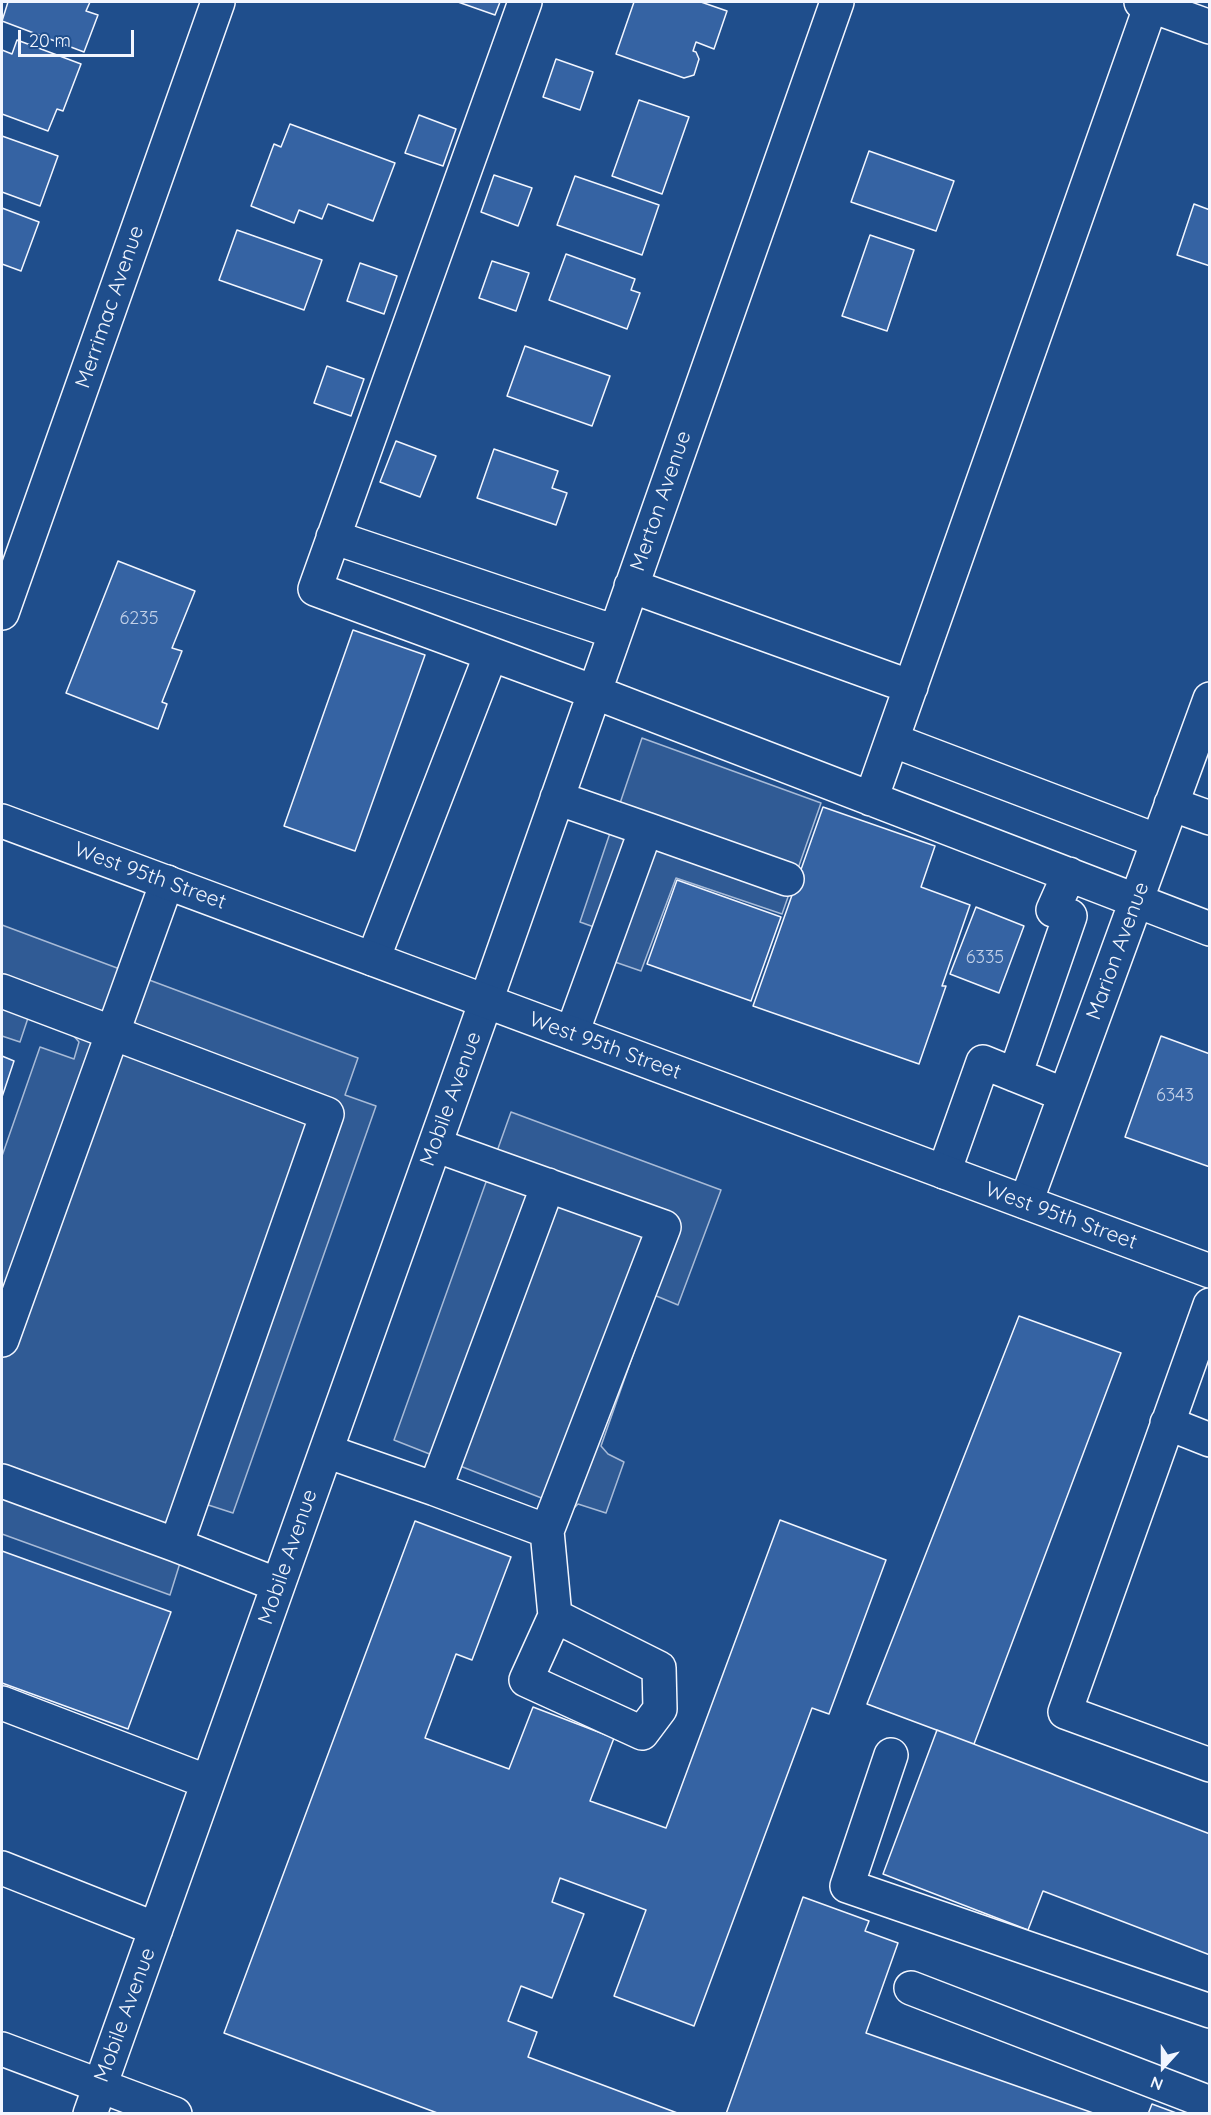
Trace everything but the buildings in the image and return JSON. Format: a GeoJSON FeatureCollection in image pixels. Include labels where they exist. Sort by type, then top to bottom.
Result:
{"type":"FeatureCollection","features":[{"type":"Feature","properties":{"kind":"street","name":"Merrimac Avenue"},"geometry":{"type":"LineString","coordinates":[[2,613],[218,2]]}},
{"type":"Feature","properties":{"kind":"street"},"geometry":{"type":"LineString","coordinates":[[525,2],[315,589],[594,692],[1209,929]]}},
{"type":"Feature","properties":{"kind":"street","name":"Merton Avenue"},"geometry":{"type":"LineString","coordinates":[[486,1001],[837,2]]}},
{"type":"Feature","properties":{"kind":"street"},"geometry":{"type":"LineString","coordinates":[[872,799],[1148,3],[1209,27]]}},
{"type":"Feature","properties":{"kind":"street"},"geometry":{"type":"LineString","coordinates":[[333,537],[615,632]]}},
{"type":"Feature","properties":{"kind":"street"},"geometry":{"type":"LineString","coordinates":[[632,586],[911,687]]}},
{"type":"Feature","properties":{"kind":"street"},"geometry":{"type":"LineString","coordinates":[[373,959],[491,654]]}},
{"type":"Feature","properties":{"kind":"street","name":"Marion Avenue"},"geometry":{"type":"LineString","coordinates":[[1026,1202],[1209,699]]}},
{"type":"Feature","properties":{"kind":"street"},"geometry":{"type":"LineString","coordinates":[[892,741],[1158,841]]}},
{"type":"Feature","properties":{"kind":"street"},"geometry":{"type":"LineString","coordinates":[[557,798],[787,879]]}},
{"type":"Feature","properties":{"kind":"street"},"geometry":{"type":"LineString","coordinates":[[1171,804],[1209,818]]}},
{"type":"Feature","properties":{"kind":"street","name":"West 95th Street"},"geometry":{"type":"LineString","coordinates":[[2,821],[1209,1271]]}},
{"type":"Feature","properties":{"kind":"street"},"geometry":{"type":"LineString","coordinates":[[572,1033],[646,828]]}},
{"type":"Feature","properties":{"kind":"street"},"geometry":{"type":"LineString","coordinates":[[1015,1075],[1070,916],[1053,910],[1069,874]]}},
{"type":"Feature","properties":{"kind":"street"},"geometry":{"type":"LineString","coordinates":[[2,1340],[167,882]]}},
{"type":"Feature","properties":{"kind":"street"},"geometry":{"type":"LineString","coordinates":[[2,991],[327,1114],[176,1545]]}},
{"type":"Feature","properties":{"kind":"street","name":"Mobile Avenue"},"geometry":{"type":"LineString","coordinates":[[95,2100],[486,1001]]}},
{"type":"Feature","properties":{"kind":"street"},"geometry":{"type":"LineString","coordinates":[[944,1172],[983,1062],[1065,1095]]}},
{"type":"Feature","properties":{"kind":"street"},"geometry":{"type":"LineString","coordinates":[[435,1145],[664,1227],[547,1531],[555,1616]]}},
{"type":"Feature","properties":{"kind":"street"},"geometry":{"type":"LineString","coordinates":[[435,1489],[548,1185]]}},
{"type":"Feature","properties":{"kind":"street"},"geometry":{"type":"LineString","coordinates":[[1209,1305],[1065,1712],[1209,1765]]}},
{"type":"Feature","properties":{"kind":"street"},"geometry":{"type":"LineString","coordinates":[[1167,1423],[1209,1440]]}},
{"type":"Feature","properties":{"kind":"street"},"geometry":{"type":"LineString","coordinates":[[326,1451],[547,1531]]}},
{"type":"Feature","properties":{"kind":"street"},"geometry":{"type":"LineString","coordinates":[[2,1481],[278,1585]]}},
{"type":"Feature","properties":{"kind":"street"},"geometry":{"type":"LineString","coordinates":[[2,1702],[208,1782]]}},
{"type":"Feature","properties":{"kind":"street"},"geometry":{"type":"LineString","coordinates":[[891,1755],[847,1886],[1209,2011]]}},
{"type":"Feature","properties":{"kind":"street"},"geometry":{"type":"LineString","coordinates":[[2,1868],[156,1929]]}},
{"type":"Feature","properties":{"kind":"street"},"geometry":{"type":"LineString","coordinates":[[911,1988],[1209,2103]]}},
{"type":"Feature","properties":{"kind":"street"},"geometry":{"type":"LineString","coordinates":[[2,2049],[95,2100],[175,2114]]}},
{"type":"Feature","properties":{"kind":"shaded area"},"geometry":{"type":"Polygon","coordinates":[[[642,738],[821,803],[782,914],[676,878],[641,971],[586,952],[594,927],[580,922],[642,738]]]}},
{"type":"Feature","properties":{"kind":"shaded area"},"geometry":{"type":"Polygon","coordinates":[[[2,925],[358,1058],[345,1095],[376,1106],[233,1513],[199,1502],[170,1595],[2,1534],[2,1156],[40,1047],[74,1059],[79,1042],[72,1034],[28,1018],[20,1042],[2,1036],[2,925]]]}},
{"type":"Feature","properties":{"kind":"shaded area"},"geometry":{"type":"Polygon","coordinates":[[[511,1112],[721,1190],[678,1305],[654,1295],[601,1446],[608,1454],[624,1462],[606,1513],[578,1504],[572,1510],[394,1440],[511,1112]]]}}]}
